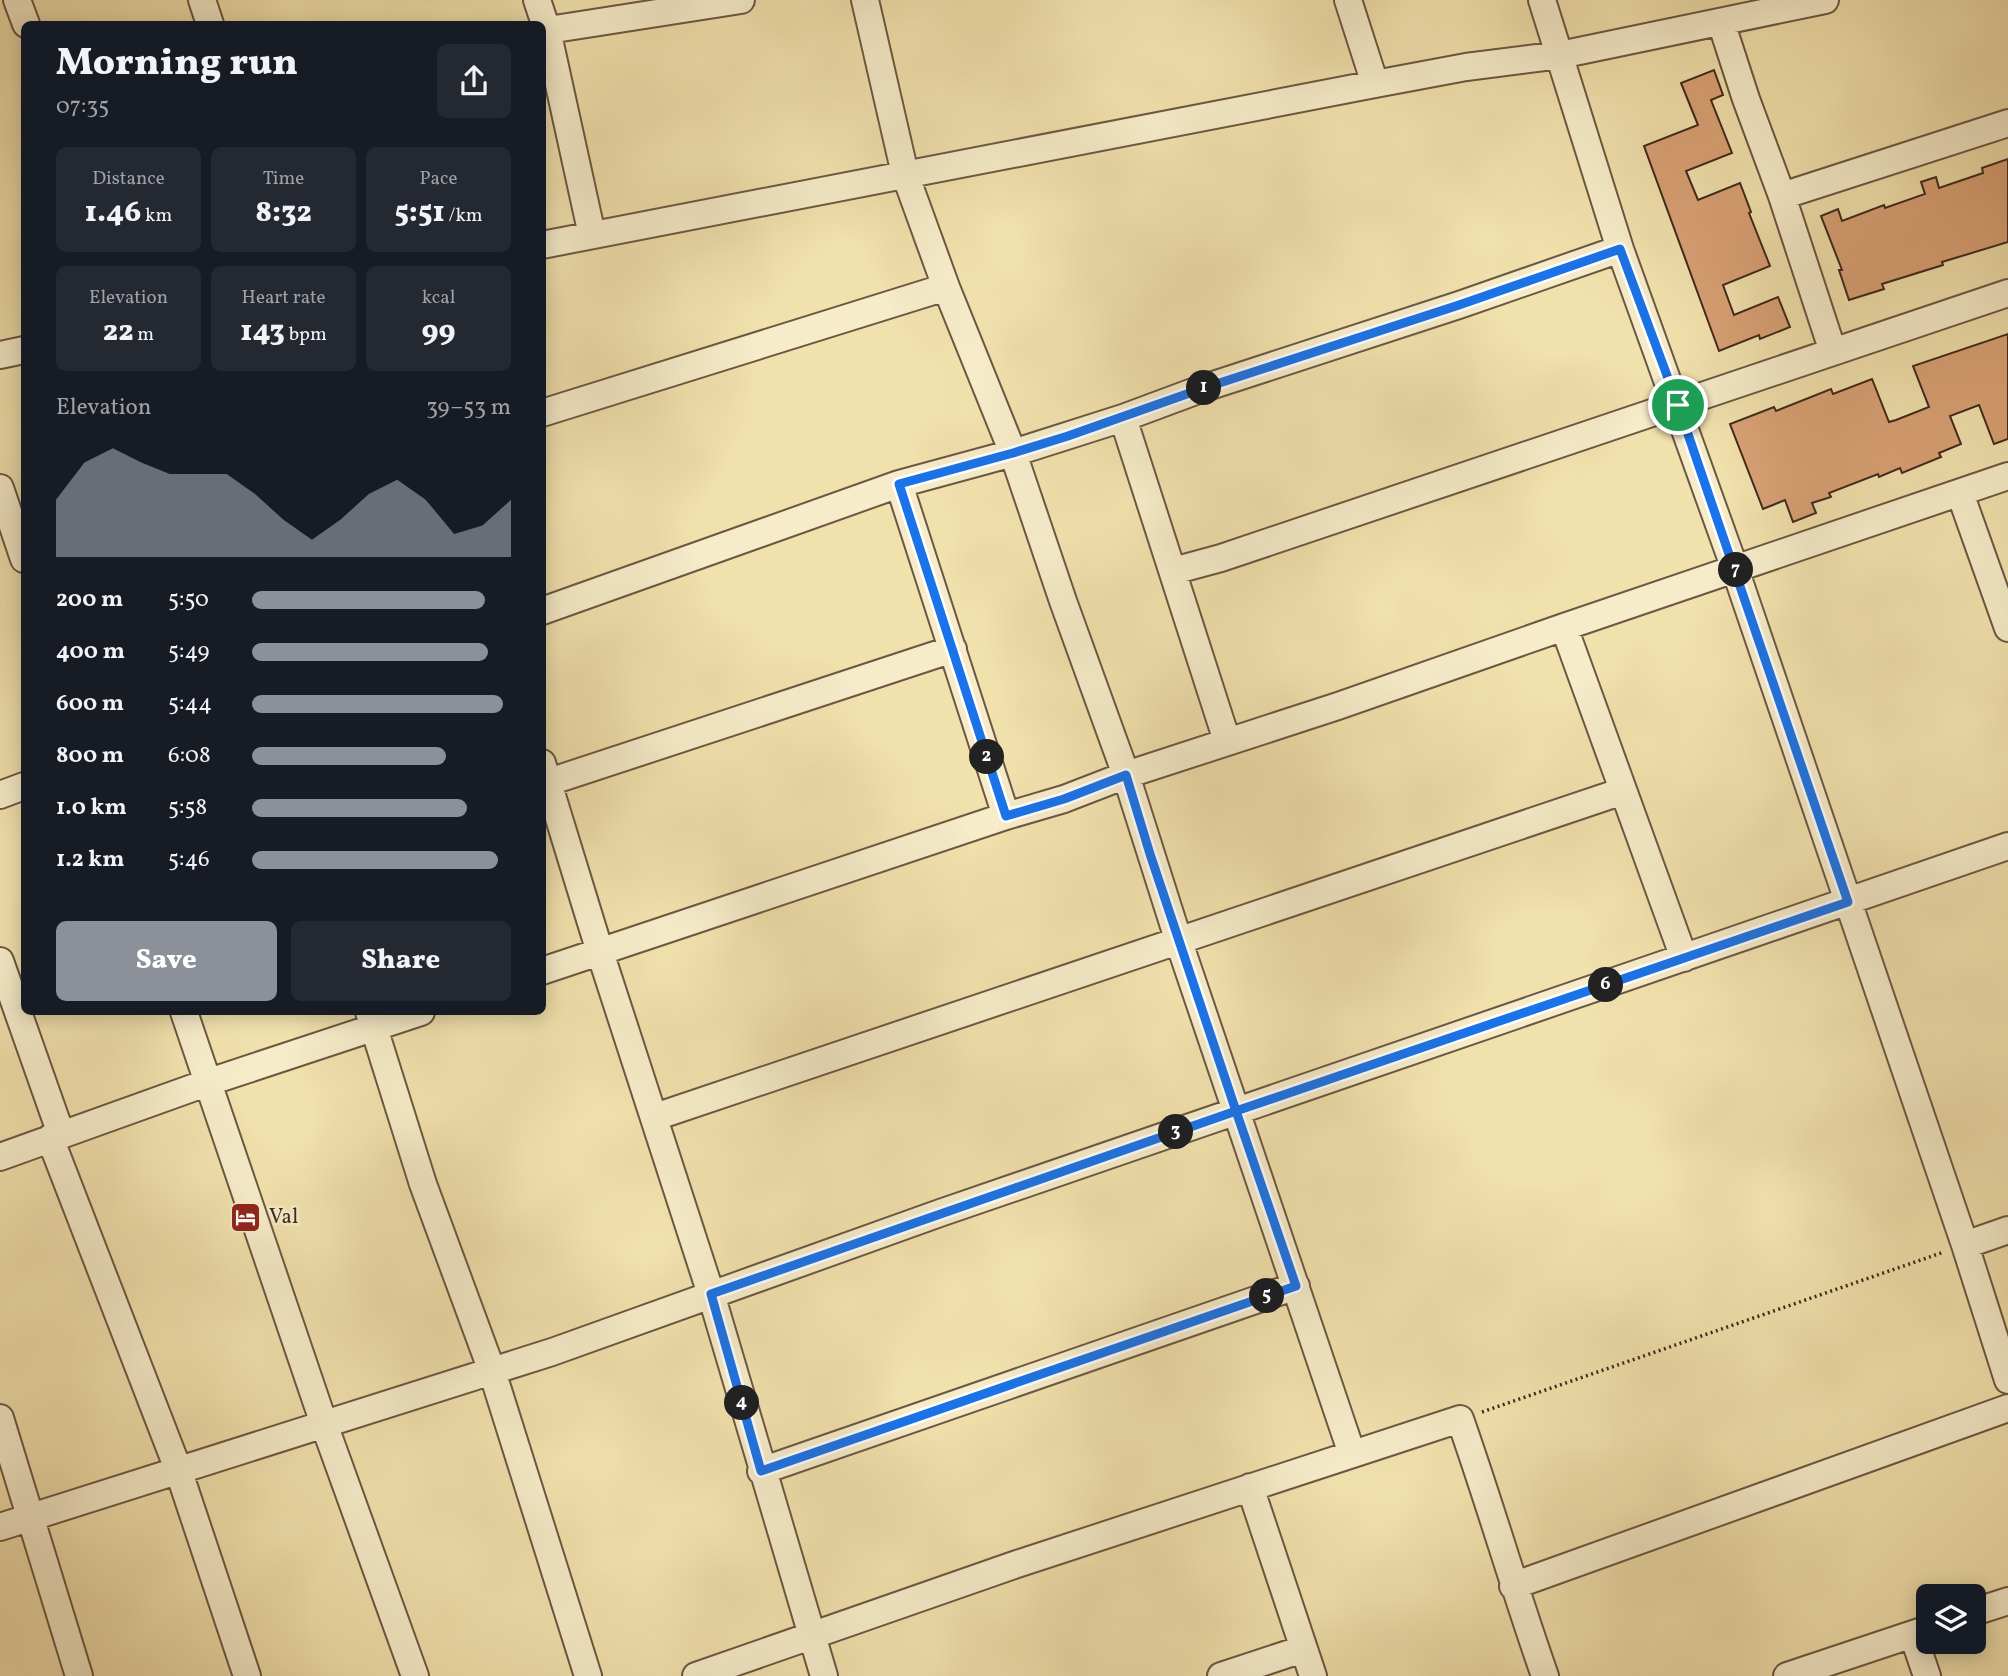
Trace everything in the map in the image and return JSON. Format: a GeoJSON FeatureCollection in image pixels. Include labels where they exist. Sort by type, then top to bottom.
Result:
{"type":"FeatureCollection","features":[{"type":"Feature","properties":{"kind":"street"},"geometry":{"type":"LineString","coordinates":[[17,0],[25,21]]}},
{"type":"Feature","properties":{"kind":"street"},"geometry":{"type":"LineString","coordinates":[[202,0],[209,21]]}},
{"type":"Feature","properties":{"kind":"street"},"geometry":{"type":"LineString","coordinates":[[537,0],[543,21]]}},
{"type":"Feature","properties":{"kind":"street"},"geometry":{"type":"LineString","coordinates":[[546,30],[700,3],[741,0]]}},
{"type":"Feature","properties":{"kind":"street"},"geometry":{"type":"LineString","coordinates":[[865,0],[905,174],[946,287],[1013,453],[1126,775],[1179,942],[1352,1454]]}},
{"type":"Feature","properties":{"kind":"street"},"geometry":{"type":"LineString","coordinates":[[1348,0],[1375,84]]}},
{"type":"Feature","properties":{"kind":"street"},"geometry":{"type":"LineString","coordinates":[[1542,0],[1620,249],[1735,569],[1965,1245],[2008,1380]]}},
{"type":"Feature","properties":{"kind":"street"},"geometry":{"type":"LineString","coordinates":[[546,244],[1466,67],[1560,55],[1825,0]]}},
{"type":"Feature","properties":{"kind":"street"},"geometry":{"type":"LineString","coordinates":[[1721,22],[1833,352]]}},
{"type":"Feature","properties":{"kind":"street"},"geometry":{"type":"LineString","coordinates":[[546,34],[592,235]]}},
{"type":"Feature","properties":{"kind":"street"},"geometry":{"type":"LineString","coordinates":[[1782,196],[2008,123]]}},
{"type":"Feature","properties":{"kind":"street"},"geometry":{"type":"LineString","coordinates":[[546,610],[899,484],[1013,453],[1123,418],[1201,389],[1620,249]]}},
{"type":"Feature","properties":{"kind":"street"},"geometry":{"type":"LineString","coordinates":[[546,412],[946,287]]}},
{"type":"Feature","properties":{"kind":"street"},"geometry":{"type":"LineString","coordinates":[[1173,571],[1251,548],[2008,293]]}},
{"type":"Feature","properties":{"kind":"street"},"geometry":{"type":"LineString","coordinates":[[0,355],[21,351]]}},
{"type":"Feature","properties":{"kind":"street"},"geometry":{"type":"LineString","coordinates":[[1123,418],[1227,741]]}},
{"type":"Feature","properties":{"kind":"street"},"geometry":{"type":"LineString","coordinates":[[546,970],[1064,799],[1126,775],[1338,706],[2008,476]]}},
{"type":"Feature","properties":{"kind":"street"},"geometry":{"type":"LineString","coordinates":[[899,484],[1006,816]]}},
{"type":"Feature","properties":{"kind":"street"},"geometry":{"type":"LineString","coordinates":[[0,488],[21,550]]}},
{"type":"Feature","properties":{"kind":"street"},"geometry":{"type":"LineString","coordinates":[[1960,493],[2008,628]]}},
{"type":"Feature","properties":{"kind":"street"},"geometry":{"type":"LineString","coordinates":[[1564,627],[1684,958]]}},
{"type":"Feature","properties":{"kind":"street"},"geometry":{"type":"LineString","coordinates":[[824,1676],[761,1471],[711,1294],[600,952],[546,773],[953,649]]}},
{"type":"Feature","properties":{"kind":"street"},"geometry":{"type":"LineString","coordinates":[[0,795],[21,787]]}},
{"type":"Feature","properties":{"kind":"street"},"geometry":{"type":"LineString","coordinates":[[655,1117],[1623,791]]}},
{"type":"Feature","properties":{"kind":"street"},"geometry":{"type":"LineString","coordinates":[[0,1527],[492,1371],[1236,1111],[2008,847]]}},
{"type":"Feature","properties":{"kind":"street"},"geometry":{"type":"LineString","coordinates":[[0,961],[55,1136],[178,1469],[247,1676]]}},
{"type":"Feature","properties":{"kind":"street"},"geometry":{"type":"LineString","coordinates":[[185,1015],[324,1424],[415,1676]]}},
{"type":"Feature","properties":{"kind":"street"},"geometry":{"type":"LineString","coordinates":[[0,1157],[209,1082],[372,1019],[400,1015]]}},
{"type":"Feature","properties":{"kind":"street"},"geometry":{"type":"LineString","coordinates":[[372,1019],[423,1184],[492,1371],[588,1676]]}},
{"type":"Feature","properties":{"kind":"street"},"geometry":{"type":"LineString","coordinates":[[1965,1245],[2008,1230]]}},
{"type":"Feature","properties":{"kind":"street"},"geometry":{"type":"LineString","coordinates":[[761,1471],[1296,1286]]}},
{"type":"Feature","properties":{"kind":"street"},"geometry":{"type":"LineString","coordinates":[[1513,1586],[2008,1408]]}},
{"type":"Feature","properties":{"kind":"street"},"geometry":{"type":"LineString","coordinates":[[0,1418],[79,1676]]}},
{"type":"Feature","properties":{"kind":"street"},"geometry":{"type":"LineString","coordinates":[[696,1676],[1017,1564],[1460,1419],[1487,1495],[1513,1586],[1545,1676]]}},
{"type":"Feature","properties":{"kind":"street"},"geometry":{"type":"LineString","coordinates":[[1250,1487],[1313,1676]]}},
{"type":"Feature","properties":{"kind":"street"},"geometry":{"type":"LineString","coordinates":[[1986,1608],[2008,1601]]}},
{"type":"Feature","properties":{"kind":"street"},"geometry":{"type":"LineString","coordinates":[[1787,1676],[1916,1634]]}},
{"type":"Feature","properties":{"kind":"street"},"geometry":{"type":"LineString","coordinates":[[1221,1676],[1303,1648]]}},
{"type":"Feature","properties":{"kind":"street"},"geometry":{"type":"LineString","coordinates":[[1924,1654],[1927,1676]]}},
{"type":"Feature","properties":{"kind":"path"},"geometry":{"type":"LineString","coordinates":[[1460,1419],[1965,1245]]}},
{"type":"Feature","properties":{"kind":"building"},"geometry":{"type":"Polygon","coordinates":[[[1714,70],[1723,95],[1711,100],[1732,153],[1686,171],[1698,200],[1740,183],[1770,266],[1723,285],[1734,315],[1778,297],[1790,327],[1760,339],[1759,335],[1719,351],[1644,146],[1698,125],[1681,83],[1714,70]]]}},
{"type":"Feature","properties":{"kind":"building"},"geometry":{"type":"Polygon","coordinates":[[[2008,159],[2008,242],[1942,262],[1943,265],[1882,284],[1884,289],[1849,300],[1839,270],[1842,270],[1821,216],[1838,209],[1842,221],[1884,205],[1885,208],[1925,194],[1921,182],[1936,177],[1939,188],[1983,173],[1982,168],[2008,159]]]}},
{"type":"Feature","properties":{"kind":"building"},"geometry":{"type":"Polygon","coordinates":[[[2008,334],[2008,439],[1994,444],[1979,405],[1950,416],[1961,444],[1939,453],[1941,457],[1902,473],[1900,468],[1879,477],[1878,474],[1829,493],[1831,497],[1812,503],[1816,513],[1793,522],[1785,500],[1763,509],[1730,424],[1774,407],[1776,411],[1831,389],[1833,394],[1872,379],[1889,422],[1896,420],[1929,407],[1913,366],[2008,334]]]}},
{"type":"Feature","properties":{"kind":"place","name":"Val"},"geometry":{"type":"Point","coordinates":[246,1217]}},
{"type":"Feature","properties":{"kind":"route"},"geometry":{"type":"LineString","coordinates":[[1678,405],[1620,249],[1068,436],[899,484],[1006,816],[1064,799],[1126,775],[1236,1111],[711,1294],[761,1471],[1296,1286],[1236,1111],[1848,902],[1678,405]]}}]}
